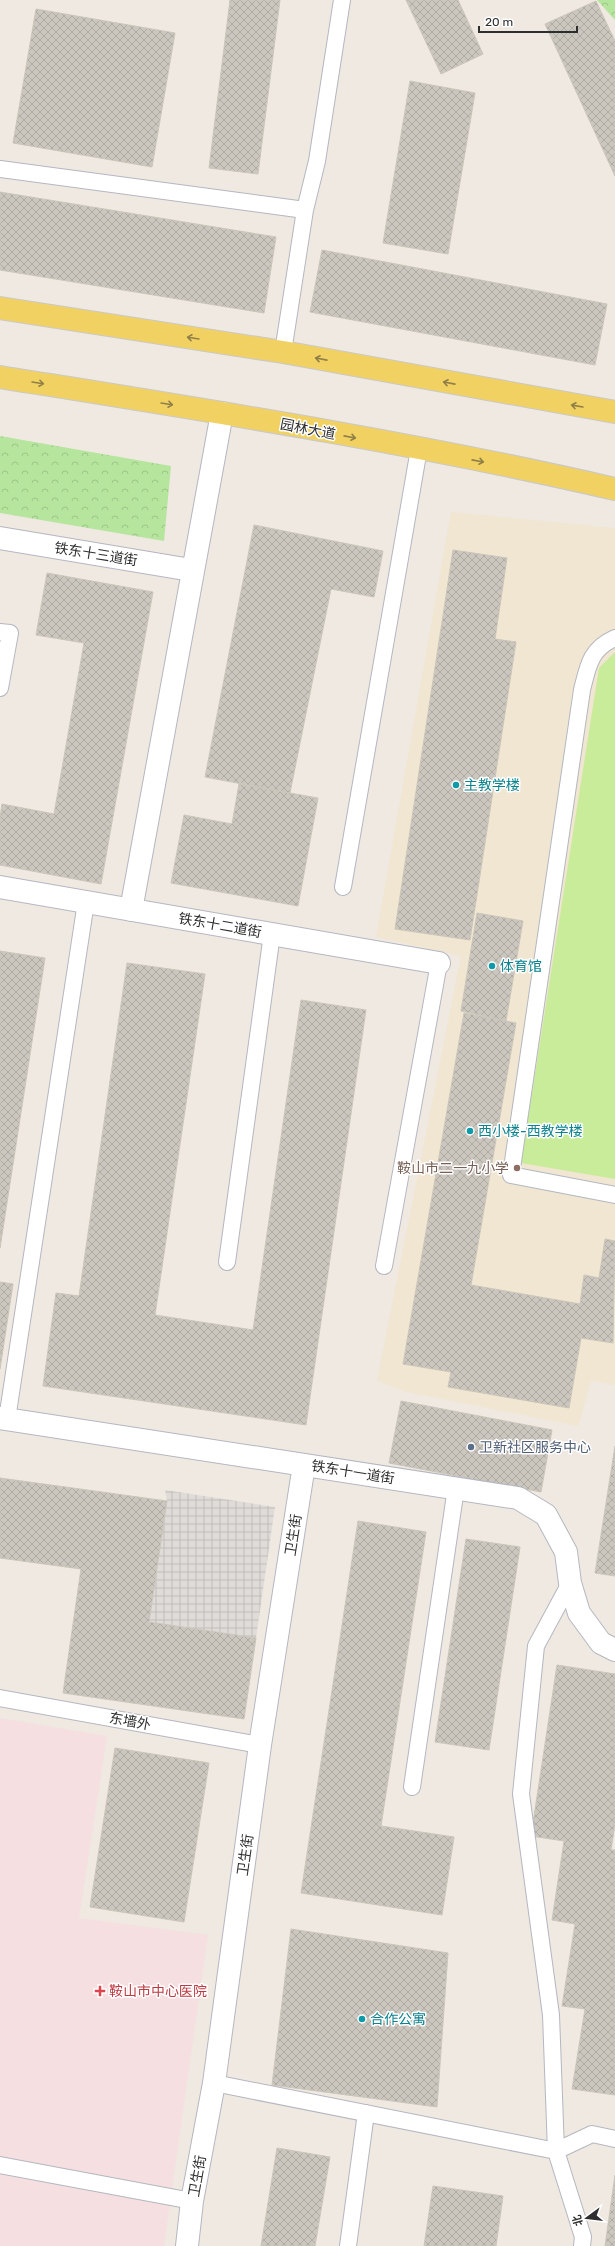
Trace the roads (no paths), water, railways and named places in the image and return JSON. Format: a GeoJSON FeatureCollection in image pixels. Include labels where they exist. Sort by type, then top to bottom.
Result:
{"type":"FeatureCollection","features":[{"type":"Feature","properties":{"kind":"main road"},"geometry":{"type":"LineString","coordinates":[[0,308],[283,352],[615,412]]}},
{"type":"Feature","properties":{"kind":"main road","name":"园林大道"},"geometry":{"type":"LineString","coordinates":[[0,377],[222,413],[419,449],[615,490]]}},
{"type":"Feature","properties":{"kind":"street"},"geometry":{"type":"LineString","coordinates":[[131,910],[191,570],[222,413]]}},
{"type":"Feature","properties":{"kind":"street","name":"铁东十三道街"},"geometry":{"type":"LineString","coordinates":[[0,538],[191,570]]}},
{"type":"Feature","properties":{"kind":"street","name":"铁东十二道街"},"geometry":{"type":"LineString","coordinates":[[0,887],[439,963]]}},
{"type":"Feature","properties":{"kind":"street","name":"铁东十一道街"},"geometry":{"type":"LineString","coordinates":[[3,1419],[518,1498],[546,1515],[566,1552],[570,1583],[579,1613],[601,1643],[615,1650]]}},
{"type":"Feature","properties":{"kind":"street","name":"卫生街"},"geometry":{"type":"LineString","coordinates":[[187,2246],[192,2201],[214,2082],[260,1745],[304,1465]]}},
{"type":"Feature","properties":{"kind":"lane"},"geometry":{"type":"LineString","coordinates":[[283,352],[305,210],[317,161],[342,0]]}},
{"type":"Feature","properties":{"kind":"lane"},"geometry":{"type":"LineString","coordinates":[[0,169],[305,210]]}},
{"type":"Feature","properties":{"kind":"lane"},"geometry":{"type":"LineString","coordinates":[[343,887],[419,449]]}},
{"type":"Feature","properties":{"kind":"lane"},"geometry":{"type":"LineString","coordinates":[[0,632],[10,633],[0,688]]}},
{"type":"Feature","properties":{"kind":"lane"},"geometry":{"type":"LineString","coordinates":[[615,638],[601,645],[589,661],[582,690],[511,1175],[615,1195]]}},
{"type":"Feature","properties":{"kind":"lane"},"geometry":{"type":"LineString","coordinates":[[3,1419],[86,902]]}},
{"type":"Feature","properties":{"kind":"lane"},"geometry":{"type":"LineString","coordinates":[[227,1262],[272,934]]}},
{"type":"Feature","properties":{"kind":"lane"},"geometry":{"type":"LineString","coordinates":[[384,1266],[439,963]]}},
{"type":"Feature","properties":{"kind":"lane"},"geometry":{"type":"LineString","coordinates":[[412,1787],[456,1488]]}},
{"type":"Feature","properties":{"kind":"lane"},"geometry":{"type":"LineString","coordinates":[[570,1583],[536,1646],[521,1794],[551,2015],[556,2151],[583,2237],[582,2246]]}},
{"type":"Feature","properties":{"kind":"lane","name":"东墙外"},"geometry":{"type":"LineString","coordinates":[[0,1698],[260,1745]]}},
{"type":"Feature","properties":{"kind":"lane"},"geometry":{"type":"LineString","coordinates":[[214,2082],[556,2151],[592,2134],[615,2139]]}},
{"type":"Feature","properties":{"kind":"lane"},"geometry":{"type":"LineString","coordinates":[[348,2246],[366,2113]]}},
{"type":"Feature","properties":{"kind":"lane"},"geometry":{"type":"LineString","coordinates":[[0,2165],[192,2201]]}},
{"type":"Feature","properties":{"kind":"place","name":"主教学楼"},"geometry":{"type":"Point","coordinates":[456,785]}},
{"type":"Feature","properties":{"kind":"place","name":"体育馆"},"geometry":{"type":"Point","coordinates":[492,966]}},
{"type":"Feature","properties":{"kind":"place","name":"西小楼-西教学楼"},"geometry":{"type":"Point","coordinates":[470,1131]}},
{"type":"Feature","properties":{"kind":"place","name":"鞍山市二一九小学"},"geometry":{"type":"Point","coordinates":[517,1168]}},
{"type":"Feature","properties":{"kind":"place","name":"卫新社区服务中心"},"geometry":{"type":"Point","coordinates":[471,1447]}},
{"type":"Feature","properties":{"kind":"place","name":"鞍山市中心医院"},"geometry":{"type":"Point","coordinates":[100,1991]}},
{"type":"Feature","properties":{"kind":"place","name":"合作公寓"},"geometry":{"type":"Point","coordinates":[362,2019]}}]}
